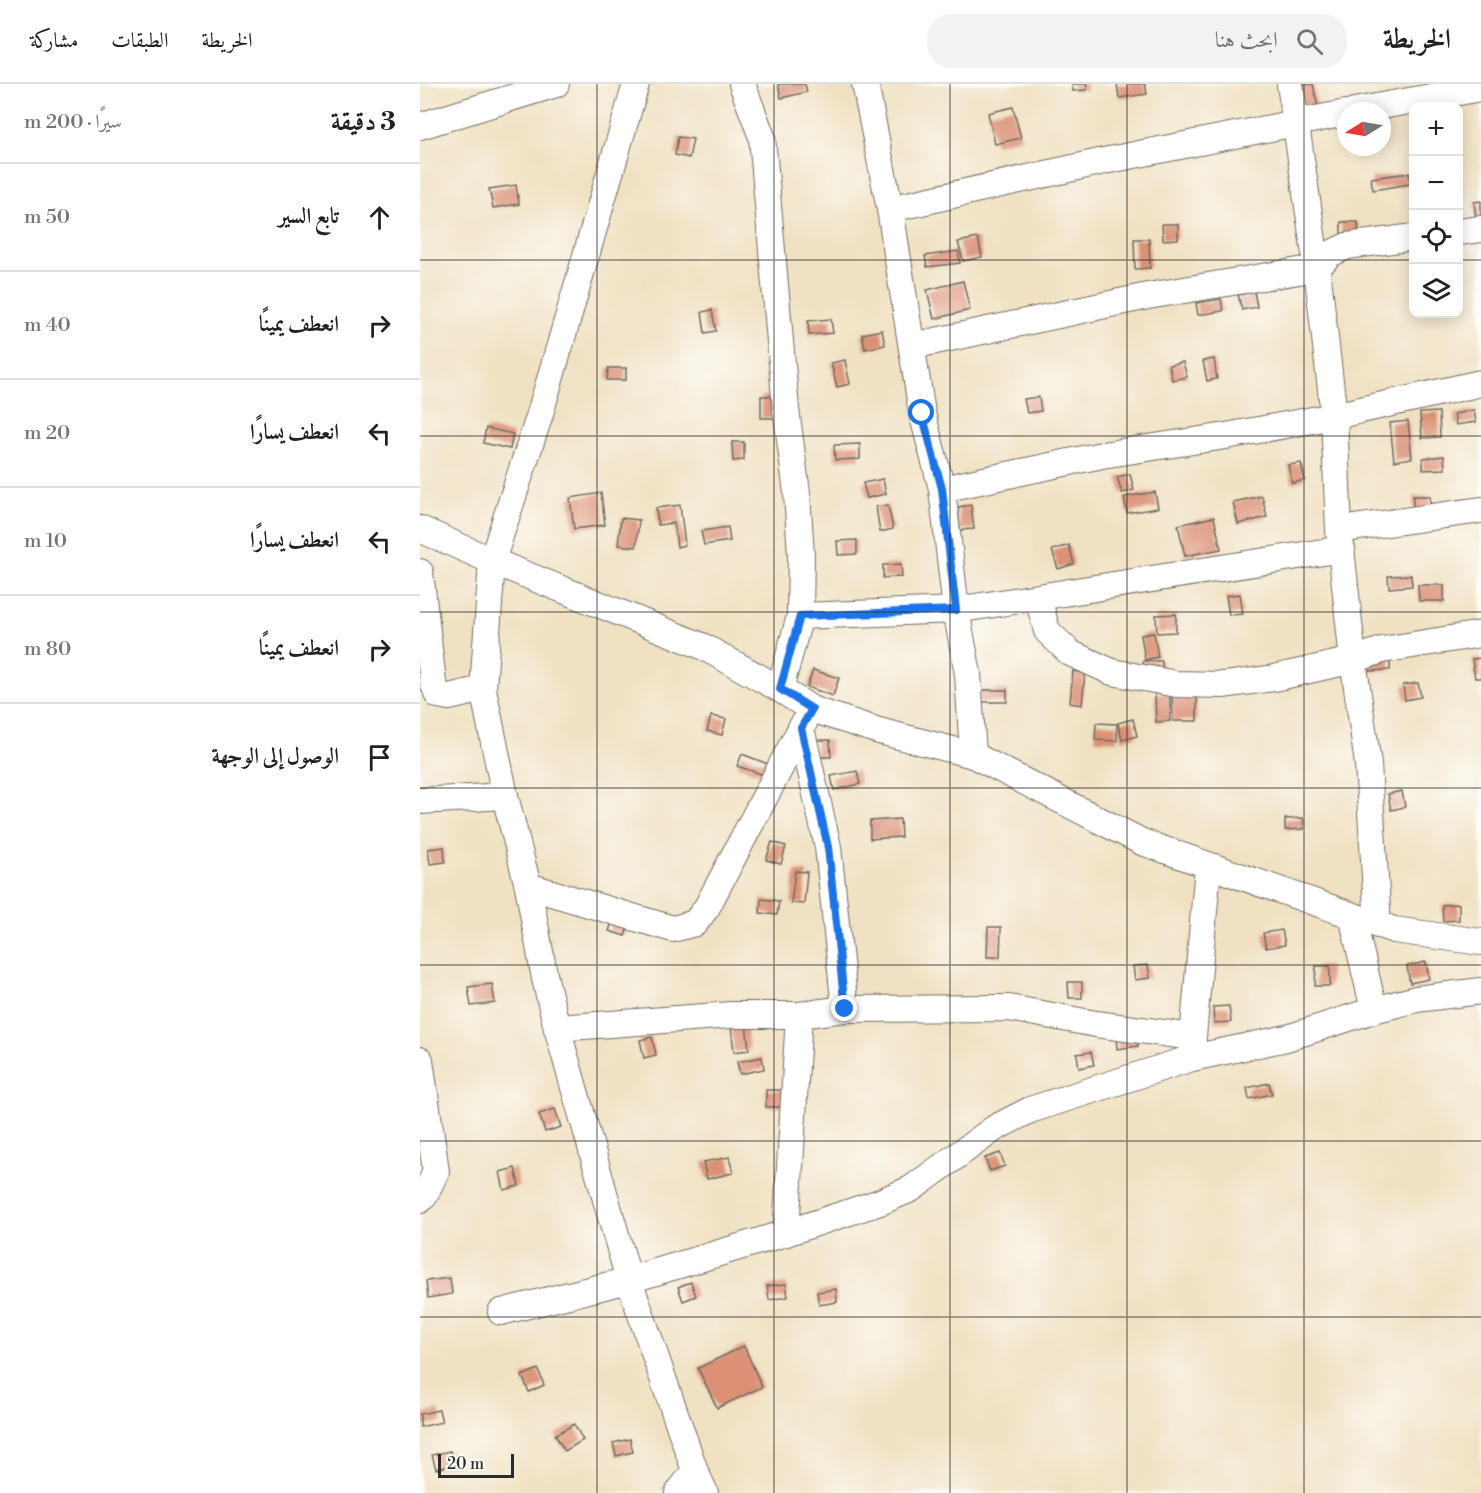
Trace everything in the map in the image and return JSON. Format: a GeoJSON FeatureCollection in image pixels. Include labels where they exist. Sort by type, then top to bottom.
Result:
{"type":"FeatureCollection","features":[{"type":"Feature","properties":{"kind":"street"},"geometry":{"type":"LineString","coordinates":[[420,126],[556,84]]}},
{"type":"Feature","properties":{"kind":"street"},"geometry":{"type":"LineString","coordinates":[[636,84],[539,417],[492,561],[483,689],[505,796],[528,885],[545,979],[557,1028],[629,1281],[700,1482],[678,1493]]}},
{"type":"Feature","properties":{"kind":"street"},"geometry":{"type":"LineString","coordinates":[[742,84],[762,137],[801,555],[800,616],[780,689]]}},
{"type":"Feature","properties":{"kind":"street"},"geometry":{"type":"LineString","coordinates":[[865,84],[890,209],[922,413],[942,489],[956,610],[968,674],[974,755]]}},
{"type":"Feature","properties":{"kind":"street"},"geometry":{"type":"LineString","coordinates":[[1290,84],[1317,268],[1334,416],[1340,539],[1353,660],[1368,764],[1378,925]]}},
{"type":"Feature","properties":{"kind":"street"},"geometry":{"type":"LineString","coordinates":[[1391,104],[1481,88]]}},
{"type":"Feature","properties":{"kind":"street"},"geometry":{"type":"LineString","coordinates":[[890,209],[1104,161],[1337,115]]}},
{"type":"Feature","properties":{"kind":"street"},"geometry":{"type":"LineString","coordinates":[[1463,231],[1481,229]]}},
{"type":"Feature","properties":{"kind":"street"},"geometry":{"type":"LineString","coordinates":[[912,346],[1148,296],[1317,268],[1330,254],[1347,246],[1409,238]]}},
{"type":"Feature","properties":{"kind":"street"},"geometry":{"type":"LineString","coordinates":[[942,489],[1102,455],[1226,436],[1334,416],[1481,383]]}},
{"type":"Feature","properties":{"kind":"street"},"geometry":{"type":"LineString","coordinates":[[800,616],[956,610],[1038,598],[1481,510]]}},
{"type":"Feature","properties":{"kind":"street"},"geometry":{"type":"LineString","coordinates":[[420,529],[492,561],[702,646],[780,689],[806,719],[828,847],[845,1009]]}},
{"type":"Feature","properties":{"kind":"street"},"geometry":{"type":"LineString","coordinates":[[420,572],[433,682],[438,695],[449,697],[483,689]]}},
{"type":"Feature","properties":{"kind":"street"},"geometry":{"type":"LineString","coordinates":[[1038,598],[1047,630],[1070,653],[1112,672],[1176,684],[1224,685],[1274,678],[1353,660],[1382,650],[1481,634]]}},
{"type":"Feature","properties":{"kind":"street"},"geometry":{"type":"LineString","coordinates":[[806,719],[879,731],[974,755],[1142,842],[1394,930],[1481,942]]}},
{"type":"Feature","properties":{"kind":"street"},"geometry":{"type":"LineString","coordinates":[[528,885],[673,929],[695,922],[707,907],[806,719]]}},
{"type":"Feature","properties":{"kind":"street"},"geometry":{"type":"LineString","coordinates":[[420,801],[505,796]]}},
{"type":"Feature","properties":{"kind":"street"},"geometry":{"type":"LineString","coordinates":[[1192,1048],[1208,866]]}},
{"type":"Feature","properties":{"kind":"street"},"geometry":{"type":"LineString","coordinates":[[1352,915],[1374,1010]]}},
{"type":"Feature","properties":{"kind":"street"},"geometry":{"type":"LineString","coordinates":[[501,1312],[629,1281],[879,1202],[911,1189],[995,1128],[1030,1110],[1192,1048],[1287,1038],[1416,999],[1481,991]]}},
{"type":"Feature","properties":{"kind":"street"},"geometry":{"type":"LineString","coordinates":[[557,1028],[731,1015],[799,1015],[845,1009],[1009,1008],[1096,1024],[1192,1048]]}},
{"type":"Feature","properties":{"kind":"street"},"geometry":{"type":"LineString","coordinates":[[786,1233],[799,1015]]}},
{"type":"Feature","properties":{"kind":"street"},"geometry":{"type":"LineString","coordinates":[[420,1060],[436,1171],[425,1195],[420,1200]]}},
{"type":"Feature","properties":{"kind":"building"},"geometry":{"type":"Polygon","coordinates":[[[778,84],[805,84],[807,92],[781,98],[778,84]]]}},
{"type":"Feature","properties":{"kind":"building"},"geometry":{"type":"Polygon","coordinates":[[[1072,84],[1087,84],[1087,90],[1073,91],[1072,84]]]}},
{"type":"Feature","properties":{"kind":"building"},"geometry":{"type":"Polygon","coordinates":[[[1117,84],[1145,84],[1147,94],[1119,98],[1117,84]]]}},
{"type":"Feature","properties":{"kind":"building"},"geometry":{"type":"Polygon","coordinates":[[[1295,84],[1313,84],[1318,108],[1302,112],[1295,84]]]}},
{"type":"Feature","properties":{"kind":"building"},"geometry":{"type":"Polygon","coordinates":[[[1013,107],[1021,138],[995,144],[988,113],[1013,107]]]}},
{"type":"Feature","properties":{"kind":"building"},"geometry":{"type":"Polygon","coordinates":[[[678,137],[693,139],[689,158],[675,155],[678,137]]]}},
{"type":"Feature","properties":{"kind":"building"},"geometry":{"type":"Polygon","coordinates":[[[1409,173],[1409,184],[1373,190],[1371,178],[1409,173]]]}},
{"type":"Feature","properties":{"kind":"building"},"geometry":{"type":"Polygon","coordinates":[[[516,185],[519,204],[493,208],[489,189],[516,185]]]}},
{"type":"Feature","properties":{"kind":"building"},"geometry":{"type":"Polygon","coordinates":[[[1481,201],[1481,219],[1476,219],[1474,202],[1481,201]]]}},
{"type":"Feature","properties":{"kind":"building"},"geometry":{"type":"Polygon","coordinates":[[[1341,222],[1358,222],[1359,236],[1341,236],[1341,222]]]}},
{"type":"Feature","properties":{"kind":"building"},"geometry":{"type":"Polygon","coordinates":[[[1162,224],[1178,224],[1178,239],[1163,240],[1162,224]]]}},
{"type":"Feature","properties":{"kind":"building"},"geometry":{"type":"Polygon","coordinates":[[[978,238],[982,257],[963,261],[958,242],[978,238]]]}},
{"type":"Feature","properties":{"kind":"building"},"geometry":{"type":"Polygon","coordinates":[[[1134,239],[1149,239],[1150,268],[1135,269],[1134,239]]]}},
{"type":"Feature","properties":{"kind":"building"},"geometry":{"type":"Polygon","coordinates":[[[958,251],[960,263],[927,267],[925,256],[958,251]]]}},
{"type":"Feature","properties":{"kind":"building"},"geometry":{"type":"Polygon","coordinates":[[[963,281],[970,310],[934,319],[927,290],[963,281]]]}},
{"type":"Feature","properties":{"kind":"building"},"geometry":{"type":"Polygon","coordinates":[[[1254,291],[1257,307],[1242,310],[1238,295],[1254,291]]]}},
{"type":"Feature","properties":{"kind":"building"},"geometry":{"type":"Polygon","coordinates":[[[1221,299],[1223,311],[1198,315],[1196,303],[1221,299]]]}},
{"type":"Feature","properties":{"kind":"building"},"geometry":{"type":"Polygon","coordinates":[[[712,310],[716,331],[705,333],[702,312],[712,310]]]}},
{"type":"Feature","properties":{"kind":"building"},"geometry":{"type":"Polygon","coordinates":[[[831,319],[833,333],[809,335],[808,321],[831,319]]]}},
{"type":"Feature","properties":{"kind":"building"},"geometry":{"type":"Polygon","coordinates":[[[882,330],[885,345],[865,349],[862,334],[882,330]]]}},
{"type":"Feature","properties":{"kind":"building"},"geometry":{"type":"Polygon","coordinates":[[[1214,359],[1217,379],[1207,381],[1203,361],[1214,359]]]}},
{"type":"Feature","properties":{"kind":"building"},"geometry":{"type":"Polygon","coordinates":[[[845,360],[850,384],[837,387],[831,363],[845,360]]]}},
{"type":"Feature","properties":{"kind":"building"},"geometry":{"type":"Polygon","coordinates":[[[1183,362],[1187,377],[1172,380],[1169,365],[1183,362]]]}},
{"type":"Feature","properties":{"kind":"building"},"geometry":{"type":"Polygon","coordinates":[[[608,368],[626,368],[626,380],[607,380],[608,368]]]}},
{"type":"Feature","properties":{"kind":"building"},"geometry":{"type":"Polygon","coordinates":[[[761,396],[776,396],[776,418],[761,418],[761,396]]]}},
{"type":"Feature","properties":{"kind":"building"},"geometry":{"type":"Polygon","coordinates":[[[1039,397],[1041,411],[1027,413],[1024,399],[1039,397]]]}},
{"type":"Feature","properties":{"kind":"building"},"geometry":{"type":"Polygon","coordinates":[[[1474,410],[1476,422],[1456,425],[1454,414],[1474,410]]]}},
{"type":"Feature","properties":{"kind":"building"},"geometry":{"type":"Polygon","coordinates":[[[1439,412],[1440,437],[1422,438],[1420,413],[1439,412]]]}},
{"type":"Feature","properties":{"kind":"building"},"geometry":{"type":"Polygon","coordinates":[[[1408,421],[1412,458],[1394,461],[1390,423],[1408,421]]]}},
{"type":"Feature","properties":{"kind":"building"},"geometry":{"type":"Polygon","coordinates":[[[486,428],[513,434],[510,449],[483,443],[486,428]]]}},
{"type":"Feature","properties":{"kind":"building"},"geometry":{"type":"Polygon","coordinates":[[[732,442],[744,442],[744,460],[733,461],[732,442]]]}},
{"type":"Feature","properties":{"kind":"building"},"geometry":{"type":"Polygon","coordinates":[[[860,444],[860,459],[835,460],[834,445],[860,444]]]}},
{"type":"Feature","properties":{"kind":"building"},"geometry":{"type":"Polygon","coordinates":[[[1444,456],[1445,469],[1423,470],[1423,458],[1444,456]]]}},
{"type":"Feature","properties":{"kind":"building"},"geometry":{"type":"Polygon","coordinates":[[[1301,463],[1305,480],[1292,483],[1288,465],[1301,463]]]}},
{"type":"Feature","properties":{"kind":"building"},"geometry":{"type":"Polygon","coordinates":[[[1130,474],[1134,490],[1122,493],[1117,477],[1130,474]]]}},
{"type":"Feature","properties":{"kind":"building"},"geometry":{"type":"Polygon","coordinates":[[[883,479],[886,494],[867,498],[863,483],[883,479]]]}},
{"type":"Feature","properties":{"kind":"building"},"geometry":{"type":"Polygon","coordinates":[[[1155,492],[1158,508],[1127,513],[1124,497],[1155,492]]]}},
{"type":"Feature","properties":{"kind":"building"},"geometry":{"type":"Polygon","coordinates":[[[601,493],[605,525],[574,529],[570,498],[601,493]]]}},
{"type":"Feature","properties":{"kind":"building"},"geometry":{"type":"Polygon","coordinates":[[[1262,496],[1267,517],[1238,524],[1233,502],[1262,496]]]}},
{"type":"Feature","properties":{"kind":"building"},"geometry":{"type":"Polygon","coordinates":[[[1413,496],[1430,496],[1431,512],[1413,513],[1413,496]]]}},
{"type":"Feature","properties":{"kind":"building"},"geometry":{"type":"Polygon","coordinates":[[[680,505],[685,545],[677,547],[674,523],[658,525],[656,508],[680,505]]]}},
{"type":"Feature","properties":{"kind":"building"},"geometry":{"type":"Polygon","coordinates":[[[888,505],[893,529],[880,532],[876,507],[888,505]]]}},
{"type":"Feature","properties":{"kind":"building"},"geometry":{"type":"Polygon","coordinates":[[[971,505],[974,529],[960,530],[958,507],[971,505]]]}},
{"type":"Feature","properties":{"kind":"building"},"geometry":{"type":"Polygon","coordinates":[[[1214,517],[1221,549],[1185,556],[1178,525],[1214,517]]]}},
{"type":"Feature","properties":{"kind":"building"},"geometry":{"type":"Polygon","coordinates":[[[621,518],[639,520],[636,547],[618,545],[621,518]]]}},
{"type":"Feature","properties":{"kind":"building"},"geometry":{"type":"Polygon","coordinates":[[[728,527],[730,541],[704,545],[701,531],[728,527]]]}},
{"type":"Feature","properties":{"kind":"building"},"geometry":{"type":"Polygon","coordinates":[[[857,540],[857,554],[838,555],[837,541],[857,540]]]}},
{"type":"Feature","properties":{"kind":"building"},"geometry":{"type":"Polygon","coordinates":[[[1069,545],[1074,564],[1058,569],[1052,550],[1069,545]]]}},
{"type":"Feature","properties":{"kind":"building"},"geometry":{"type":"Polygon","coordinates":[[[901,564],[902,577],[883,578],[883,565],[901,564]]]}},
{"type":"Feature","properties":{"kind":"building"},"geometry":{"type":"Polygon","coordinates":[[[1411,575],[1412,586],[1389,588],[1388,576],[1411,575]]]}},
{"type":"Feature","properties":{"kind":"building"},"geometry":{"type":"Polygon","coordinates":[[[1418,585],[1444,585],[1444,601],[1419,601],[1418,585]]]}},
{"type":"Feature","properties":{"kind":"building"},"geometry":{"type":"Polygon","coordinates":[[[1240,594],[1243,614],[1229,615],[1226,596],[1240,594]]]}},
{"type":"Feature","properties":{"kind":"building"},"geometry":{"type":"Polygon","coordinates":[[[1176,614],[1176,632],[1157,633],[1156,615],[1176,614]]]}},
{"type":"Feature","properties":{"kind":"building"},"geometry":{"type":"Polygon","coordinates":[[[1154,633],[1158,657],[1145,660],[1141,635],[1154,633]]]}},
{"type":"Feature","properties":{"kind":"building"},"geometry":{"type":"Polygon","coordinates":[[[1367,657],[1390,657],[1390,670],[1367,671],[1367,657]]]}},
{"type":"Feature","properties":{"kind":"building"},"geometry":{"type":"Polygon","coordinates":[[[1481,658],[1481,678],[1475,678],[1472,659],[1481,658]]]}},
{"type":"Feature","properties":{"kind":"building"},"geometry":{"type":"Polygon","coordinates":[[[1143,661],[1162,661],[1162,673],[1144,674],[1143,661]]]}},
{"type":"Feature","properties":{"kind":"building"},"geometry":{"type":"Polygon","coordinates":[[[813,670],[839,678],[833,696],[807,687],[813,670]]]}},
{"type":"Feature","properties":{"kind":"building"},"geometry":{"type":"Polygon","coordinates":[[[1073,671],[1085,673],[1082,705],[1070,703],[1073,671]]]}},
{"type":"Feature","properties":{"kind":"building"},"geometry":{"type":"Polygon","coordinates":[[[1418,683],[1421,697],[1405,700],[1403,685],[1418,683]]]}},
{"type":"Feature","properties":{"kind":"building"},"geometry":{"type":"Polygon","coordinates":[[[979,690],[1007,690],[1007,702],[979,702],[979,690]]]}},
{"type":"Feature","properties":{"kind":"building"},"geometry":{"type":"Polygon","coordinates":[[[1155,693],[1170,693],[1170,721],[1156,722],[1155,693]]]}},
{"type":"Feature","properties":{"kind":"building"},"geometry":{"type":"Polygon","coordinates":[[[1172,694],[1197,695],[1197,721],[1173,721],[1172,694]]]}},
{"type":"Feature","properties":{"kind":"building"},"geometry":{"type":"Polygon","coordinates":[[[711,716],[726,719],[722,735],[707,731],[711,716]]]}},
{"type":"Feature","properties":{"kind":"building"},"geometry":{"type":"Polygon","coordinates":[[[1133,719],[1137,736],[1122,740],[1118,723],[1133,719]]]}},
{"type":"Feature","properties":{"kind":"building"},"geometry":{"type":"Polygon","coordinates":[[[1096,723],[1117,724],[1117,741],[1095,740],[1096,723]]]}},
{"type":"Feature","properties":{"kind":"building"},"geometry":{"type":"Polygon","coordinates":[[[815,740],[830,740],[831,757],[816,757],[815,740]]]}},
{"type":"Feature","properties":{"kind":"building"},"geometry":{"type":"Polygon","coordinates":[[[742,754],[768,764],[764,775],[737,766],[742,754]]]}},
{"type":"Feature","properties":{"kind":"building"},"geometry":{"type":"Polygon","coordinates":[[[857,771],[860,784],[834,790],[831,776],[857,771]]]}},
{"type":"Feature","properties":{"kind":"building"},"geometry":{"type":"Polygon","coordinates":[[[1402,791],[1405,807],[1391,810],[1388,794],[1402,791]]]}},
{"type":"Feature","properties":{"kind":"building"},"geometry":{"type":"Polygon","coordinates":[[[1303,818],[1304,829],[1285,830],[1285,819],[1303,818]]]}},
{"type":"Feature","properties":{"kind":"building"},"geometry":{"type":"Polygon","coordinates":[[[900,819],[901,837],[870,839],[870,821],[900,819]]]}},
{"type":"Feature","properties":{"kind":"building"},"geometry":{"type":"Polygon","coordinates":[[[772,842],[786,846],[781,864],[766,860],[772,842]]]}},
{"type":"Feature","properties":{"kind":"building"},"geometry":{"type":"Polygon","coordinates":[[[444,847],[445,862],[430,864],[428,849],[444,847]]]}},
{"type":"Feature","properties":{"kind":"building"},"geometry":{"type":"Polygon","coordinates":[[[795,871],[807,872],[804,904],[791,903],[795,871]]]}},
{"type":"Feature","properties":{"kind":"building"},"geometry":{"type":"Polygon","coordinates":[[[761,899],[779,901],[777,915],[760,913],[761,899]]]}},
{"type":"Feature","properties":{"kind":"building"},"geometry":{"type":"Polygon","coordinates":[[[1459,904],[1459,920],[1443,921],[1442,905],[1459,904]]]}},
{"type":"Feature","properties":{"kind":"building"},"geometry":{"type":"Polygon","coordinates":[[[614,916],[630,921],[625,936],[609,931],[614,916]]]}},
{"type":"Feature","properties":{"kind":"building"},"geometry":{"type":"Polygon","coordinates":[[[988,927],[1001,927],[1000,957],[987,957],[988,927]]]}},
{"type":"Feature","properties":{"kind":"building"},"geometry":{"type":"Polygon","coordinates":[[[1282,930],[1285,945],[1266,948],[1263,933],[1282,930]]]}},
{"type":"Feature","properties":{"kind":"building"},"geometry":{"type":"Polygon","coordinates":[[[1426,962],[1429,979],[1410,983],[1407,966],[1426,962]]]}},
{"type":"Feature","properties":{"kind":"building"},"geometry":{"type":"Polygon","coordinates":[[[1148,965],[1150,978],[1135,980],[1133,966],[1148,965]]]}},
{"type":"Feature","properties":{"kind":"building"},"geometry":{"type":"Polygon","coordinates":[[[1316,966],[1330,966],[1330,986],[1315,986],[1316,966]]]}},
{"type":"Feature","properties":{"kind":"building"},"geometry":{"type":"Polygon","coordinates":[[[1068,982],[1082,982],[1082,998],[1069,998],[1068,982]]]}},
{"type":"Feature","properties":{"kind":"building"},"geometry":{"type":"Polygon","coordinates":[[[492,984],[495,1003],[471,1006],[468,987],[492,984]]]}},
{"type":"Feature","properties":{"kind":"building"},"geometry":{"type":"Polygon","coordinates":[[[1229,1006],[1231,1022],[1214,1023],[1213,1007],[1229,1006]]]}},
{"type":"Feature","properties":{"kind":"building"},"geometry":{"type":"Polygon","coordinates":[[[746,1024],[749,1050],[734,1052],[731,1026],[746,1024]]]}},
{"type":"Feature","properties":{"kind":"building"},"geometry":{"type":"Polygon","coordinates":[[[1136,1035],[1138,1046],[1117,1049],[1116,1038],[1136,1035]]]}},
{"type":"Feature","properties":{"kind":"building"},"geometry":{"type":"Polygon","coordinates":[[[652,1037],[656,1055],[644,1058],[640,1040],[652,1037]]]}},
{"type":"Feature","properties":{"kind":"building"},"geometry":{"type":"Polygon","coordinates":[[[1091,1052],[1094,1065],[1079,1068],[1077,1054],[1091,1052]]]}},
{"type":"Feature","properties":{"kind":"building"},"geometry":{"type":"Polygon","coordinates":[[[762,1057],[764,1069],[740,1074],[737,1062],[762,1057]]]}},
{"type":"Feature","properties":{"kind":"building"},"geometry":{"type":"Polygon","coordinates":[[[1269,1083],[1272,1094],[1249,1099],[1247,1088],[1269,1083]]]}},
{"type":"Feature","properties":{"kind":"building"},"geometry":{"type":"Polygon","coordinates":[[[766,1090],[785,1090],[784,1107],[766,1107],[766,1090]]]}},
{"type":"Feature","properties":{"kind":"building"},"geometry":{"type":"Polygon","coordinates":[[[555,1109],[561,1127],[545,1132],[539,1114],[555,1109]]]}},
{"type":"Feature","properties":{"kind":"building"},"geometry":{"type":"Polygon","coordinates":[[[1000,1153],[1005,1166],[990,1171],[985,1158],[1000,1153]]]}},
{"type":"Feature","properties":{"kind":"building"},"geometry":{"type":"Polygon","coordinates":[[[729,1157],[733,1173],[707,1179],[703,1162],[729,1157]]]}},
{"type":"Feature","properties":{"kind":"building"},"geometry":{"type":"Polygon","coordinates":[[[515,1168],[519,1186],[504,1190],[500,1172],[515,1168]]]}},
{"type":"Feature","properties":{"kind":"building"},"geometry":{"type":"Polygon","coordinates":[[[450,1278],[452,1294],[428,1298],[426,1281],[450,1278]]]}},
{"type":"Feature","properties":{"kind":"building"},"geometry":{"type":"Polygon","coordinates":[[[691,1282],[696,1296],[683,1301],[678,1287],[691,1282]]]}},
{"type":"Feature","properties":{"kind":"building"},"geometry":{"type":"Polygon","coordinates":[[[786,1284],[788,1297],[769,1300],[767,1286],[786,1284]]]}},
{"type":"Feature","properties":{"kind":"building"},"geometry":{"type":"Polygon","coordinates":[[[836,1289],[837,1302],[819,1305],[817,1292],[836,1289]]]}},
{"type":"Feature","properties":{"kind":"building"},"geometry":{"type":"Polygon","coordinates":[[[744,1346],[762,1387],[717,1408],[698,1368],[744,1346]]]}},
{"type":"Feature","properties":{"kind":"building"},"geometry":{"type":"Polygon","coordinates":[[[538,1369],[544,1385],[529,1392],[522,1376],[538,1369]]]}},
{"type":"Feature","properties":{"kind":"building"},"geometry":{"type":"Polygon","coordinates":[[[439,1410],[442,1422],[420,1427],[420,1414],[439,1410]]]}},
{"type":"Feature","properties":{"kind":"building"},"geometry":{"type":"Polygon","coordinates":[[[574,1424],[583,1440],[565,1451],[555,1435],[574,1424]]]}},
{"type":"Feature","properties":{"kind":"building"},"geometry":{"type":"Polygon","coordinates":[[[630,1439],[633,1452],[616,1456],[613,1443],[630,1439]]]}},
{"type":"Feature","properties":{"kind":"building"},"geometry":{"type":"Polygon","coordinates":[[[450,1451],[454,1465],[436,1469],[432,1455],[450,1451]]]}},
{"type":"Feature","properties":{"kind":"route"},"geometry":{"type":"LineString","coordinates":[[845,1009],[828,847],[801,728],[812,709],[780,689],[800,616],[956,610],[942,489],[922,413]]}}]}
